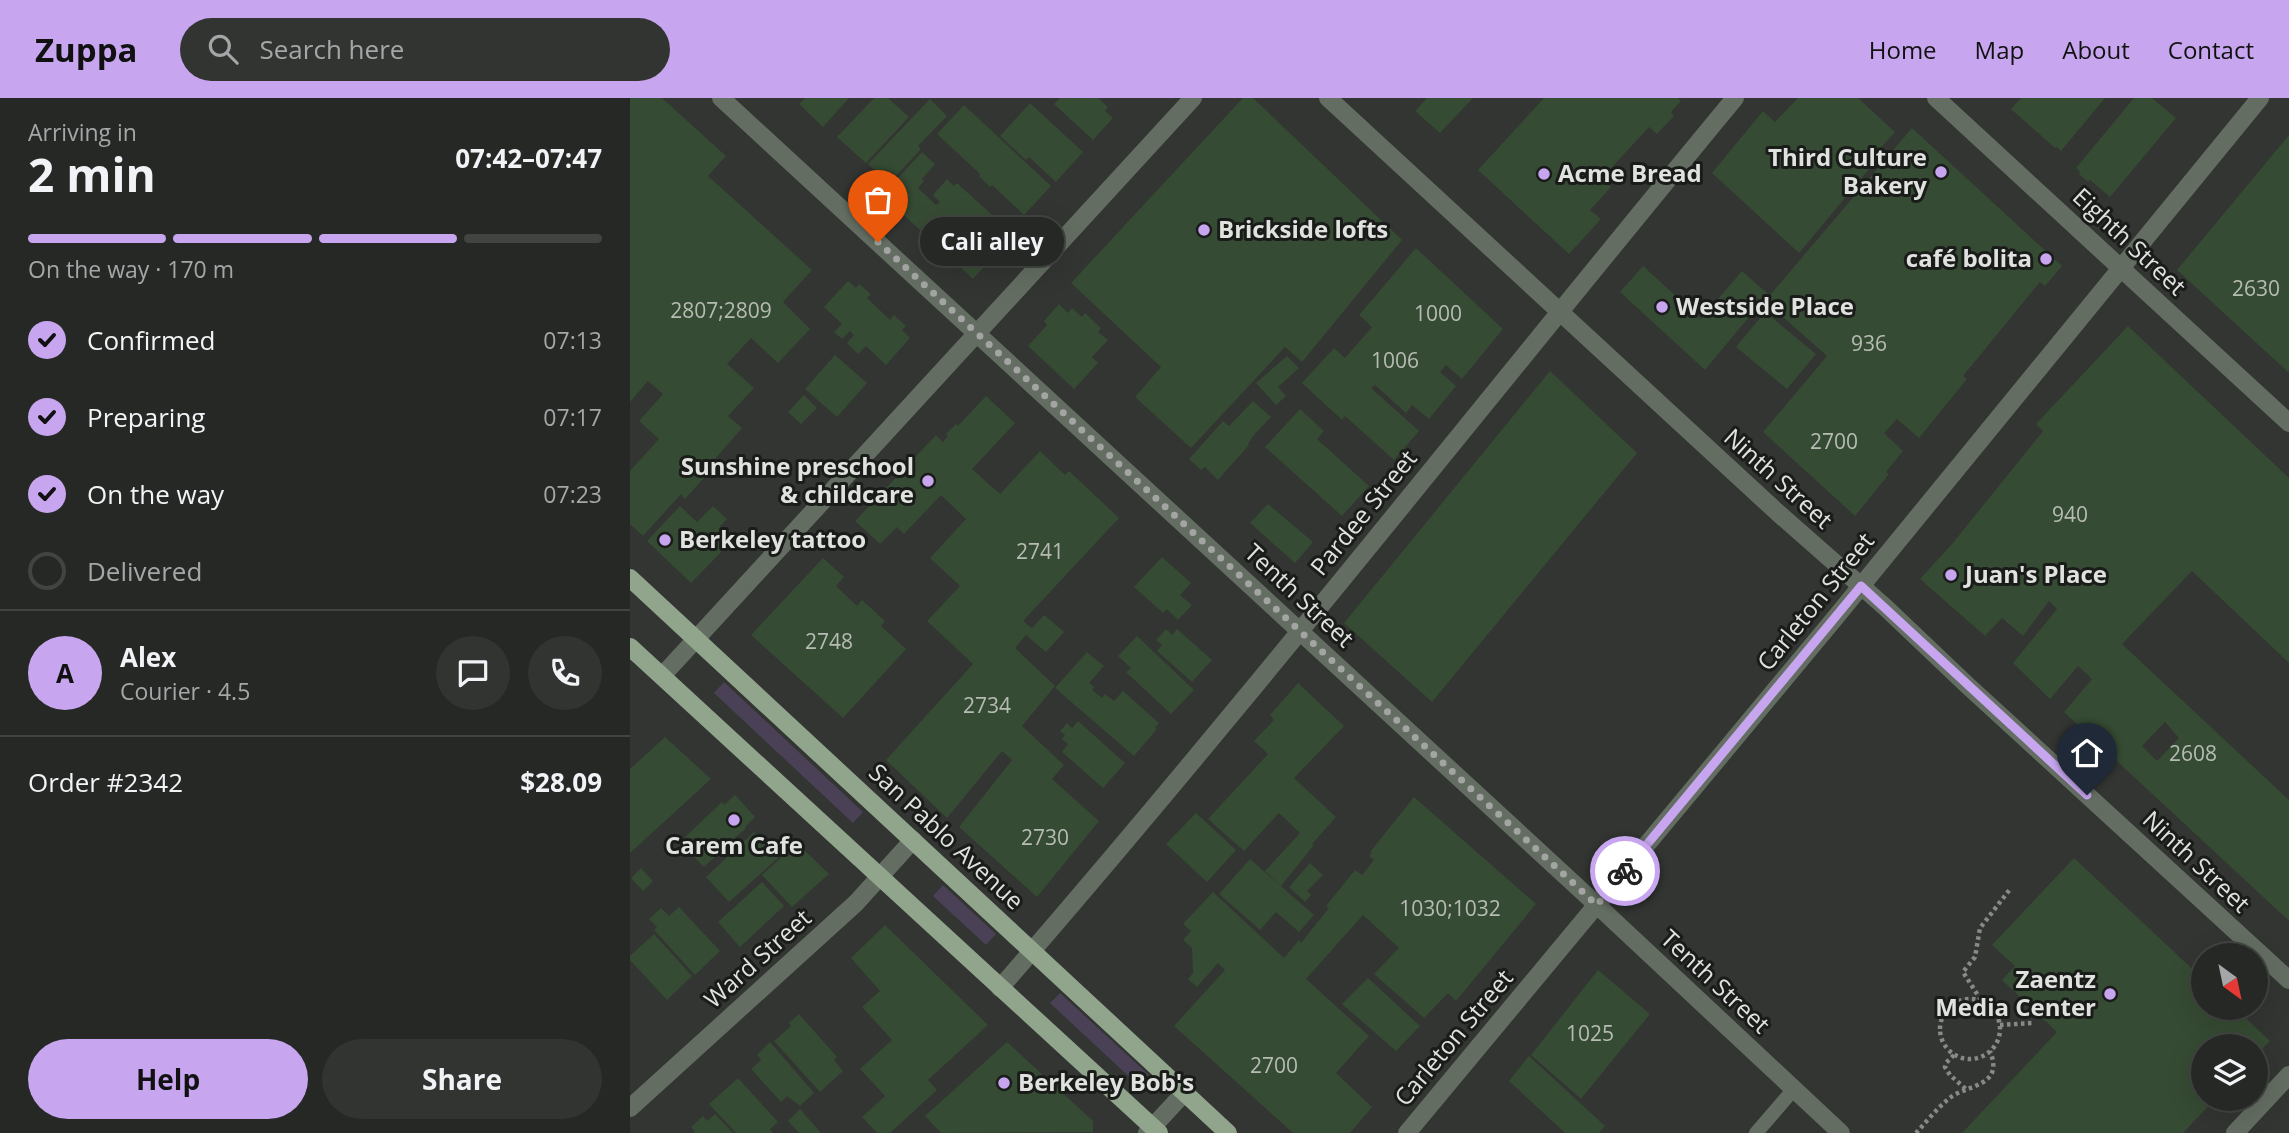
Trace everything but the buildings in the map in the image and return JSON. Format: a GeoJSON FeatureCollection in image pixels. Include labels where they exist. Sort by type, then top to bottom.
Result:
{"type":"FeatureCollection","features":[{"type":"Feature","properties":{"kind":"main road","name":"San Pablo Avenue"},"geometry":{"type":"LineString","coordinates":[[630,578],[1228,1133]]}},
{"type":"Feature","properties":{"kind":"main road"},"geometry":{"type":"LineString","coordinates":[[630,647],[1153,1131]]}},
{"type":"Feature","properties":{"kind":"street","name":"Tenth Street"},"geometry":{"type":"LineString","coordinates":[[721,98],[1300,630],[1841,1133]]}},
{"type":"Feature","properties":{"kind":"street"},"geometry":{"type":"LineString","coordinates":[[662,676],[1194,98]]}},
{"type":"Feature","properties":{"kind":"street","name":"Ninth Street"},"geometry":{"type":"LineString","coordinates":[[1328,98],[2289,980]]}},
{"type":"Feature","properties":{"kind":"street","name":"Pardee Street"},"geometry":{"type":"LineString","coordinates":[[1000,988],[1300,630],[1735,98]]}},
{"type":"Feature","properties":{"kind":"street","name":"Eighth Street"},"geometry":{"type":"LineString","coordinates":[[1936,98],[2289,423]]}},
{"type":"Feature","properties":{"kind":"street","name":"Carleton Street"},"geometry":{"type":"LineString","coordinates":[[1407,1133],[1861,586],[2260,98]]}},
{"type":"Feature","properties":{"kind":"street","name":"Ward Street"},"geometry":{"type":"LineString","coordinates":[[630,1108],[846,912],[913,840]]}},
{"type":"Feature","properties":{"kind":"street"},"geometry":{"type":"LineString","coordinates":[[2235,1133],[2289,1075]]}},
{"type":"Feature","properties":{"kind":"street"},"geometry":{"type":"LineString","coordinates":[[1153,1131],[1185,1092]]}},
{"type":"Feature","properties":{"kind":"lane"},"geometry":{"type":"LineString","coordinates":[[1756,1133],[1794,1089]]}},
{"type":"Feature","properties":{"kind":"path"},"geometry":{"type":"LineString","coordinates":[[1982,1001],[1961,1000],[1951,1004],[1944,1012],[1940,1022],[1942,1041],[1954,1055],[1973,1059],[1990,1051],[2000,1035],[1997,1015],[1982,1001],[1963,972],[1975,957],[1980,928],[2011,887]]}},
{"type":"Feature","properties":{"kind":"path"},"geometry":{"type":"LineString","coordinates":[[2000,1025],[2032,1023]]}},
{"type":"Feature","properties":{"kind":"path"},"geometry":{"type":"LineString","coordinates":[[1916,1133],[1949,1099],[1962,1090],[1973,1089],[1991,1075],[1994,1062],[1990,1051]]}},
{"type":"Feature","properties":{"kind":"path"},"geometry":{"type":"LineString","coordinates":[[1954,1055],[1946,1062],[1945,1067],[1967,1090]]}},
{"type":"Feature","properties":{"kind":"shaded area"},"geometry":{"type":"Polygon","coordinates":[[[724,682],[863,812],[853,823],[714,693],[724,682]]]}},
{"type":"Feature","properties":{"kind":"shaded area"},"geometry":{"type":"Polygon","coordinates":[[[943,885],[996,934],[986,945],[933,896],[943,885]]]}},
{"type":"Feature","properties":{"kind":"shaded area"},"geometry":{"type":"Polygon","coordinates":[[[1060,993],[1149,1075],[1139,1086],[1050,1003],[1060,993]]]}},
{"type":"Feature","properties":{"kind":"way so far"},"geometry":{"type":"LineString","coordinates":[[878,242],[1597,905],[1625,871]]}},
{"type":"Feature","properties":{"kind":"place","name":"Third Culture Bakery"},"geometry":{"type":"Point","coordinates":[1941,172]}},
{"type":"Feature","properties":{"kind":"place","name":"Acme Bread"},"geometry":{"type":"Point","coordinates":[1544,174]}},
{"type":"Feature","properties":{"kind":"place","name":"Brickside lofts"},"geometry":{"type":"Point","coordinates":[1204,230]}},
{"type":"Feature","properties":{"kind":"place","name":"Cali alley"},"geometry":{"type":"Point","coordinates":[878,242]}},
{"type":"Feature","properties":{"kind":"place","name":"café bolita"},"geometry":{"type":"Point","coordinates":[2046,259]}},
{"type":"Feature","properties":{"kind":"place","name":"Westside Place"},"geometry":{"type":"Point","coordinates":[1662,307]}},
{"type":"Feature","properties":{"kind":"place","name":"Sunshine preschool & childcare"},"geometry":{"type":"Point","coordinates":[928,481]}},
{"type":"Feature","properties":{"kind":"place","name":"Berkeley tattoo"},"geometry":{"type":"Point","coordinates":[665,540]}},
{"type":"Feature","properties":{"kind":"place","name":"Juan's Place"},"geometry":{"type":"Point","coordinates":[1951,575]}},
{"type":"Feature","properties":{"kind":"place","name":"Carem Cafe"},"geometry":{"type":"Point","coordinates":[734,820]}},
{"type":"Feature","properties":{"kind":"place","name":"Zaentz Media Center"},"geometry":{"type":"Point","coordinates":[2110,994]}},
{"type":"Feature","properties":{"kind":"place","name":"Berkeley Bob's"},"geometry":{"type":"Point","coordinates":[1004,1083]}},
{"type":"Feature","properties":{"kind":"route"},"geometry":{"type":"LineString","coordinates":[[1625,871],[1861,586],[2087,795]]}}]}
